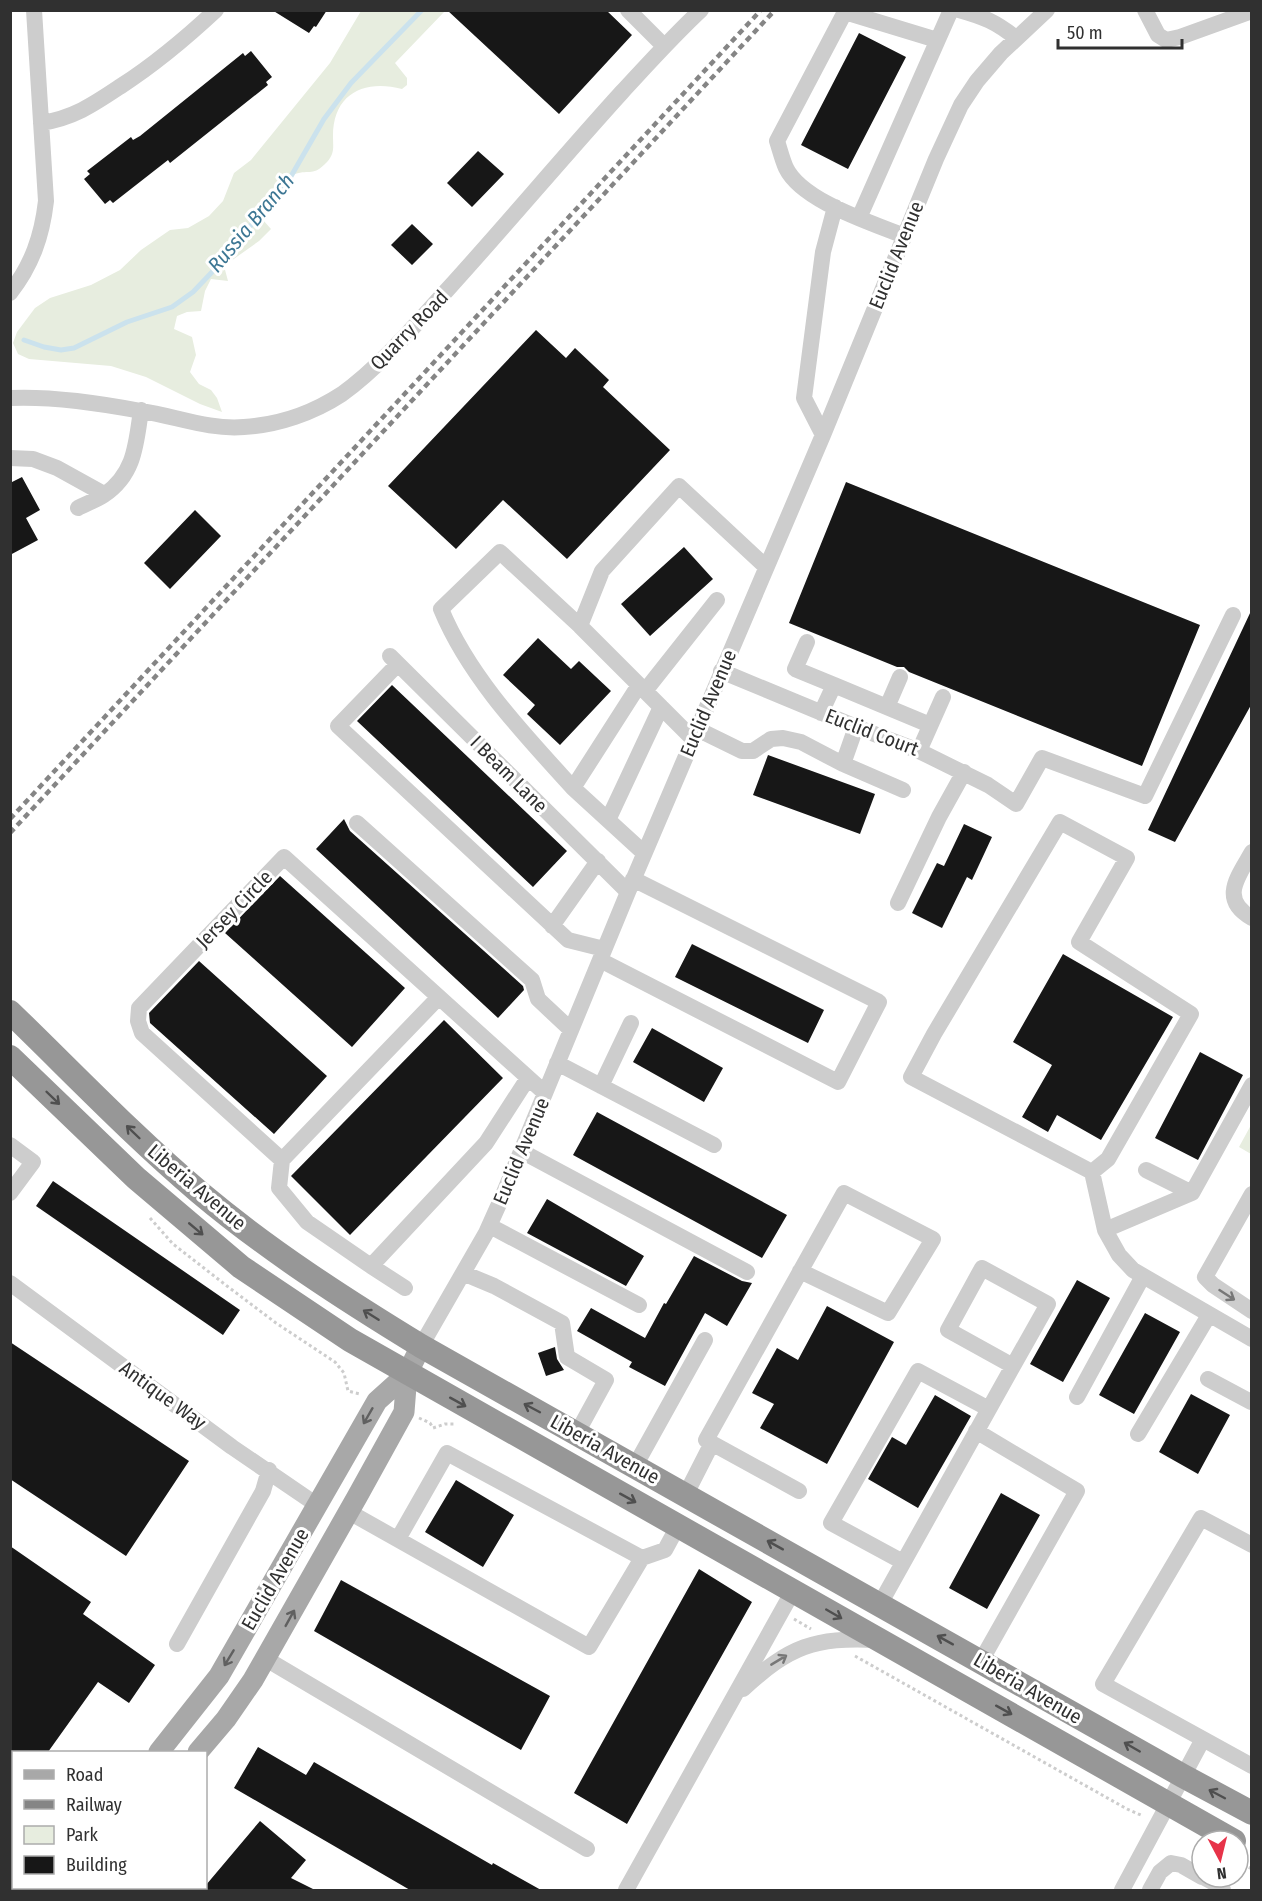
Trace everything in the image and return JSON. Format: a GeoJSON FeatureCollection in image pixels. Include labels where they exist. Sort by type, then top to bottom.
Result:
{"type":"FeatureCollection","features":[{"type":"Feature","properties":{"kind":"highway","name":"Liberia Avenue"},"geometry":{"type":"LineString","coordinates":[[10,1012],[140,1139],[200,1192],[266,1244],[335,1293],[421,1346],[1251,1813]]}},
{"type":"Feature","properties":{"kind":"highway","name":"Liberia Avenue"},"geometry":{"type":"LineString","coordinates":[[10,1057],[136,1178],[241,1267],[350,1340],[1213,1829]]}},
{"type":"Feature","properties":{"kind":"main road","name":"Euclid Avenue"},"geometry":{"type":"LineString","coordinates":[[160,1751],[219,1676],[377,1401],[407,1374],[421,1346]]}},
{"type":"Feature","properties":{"kind":"main road","name":"Euclid Avenue"},"geometry":{"type":"LineString","coordinates":[[199,1751],[226,1719],[266,1659],[349,1512],[404,1412],[407,1374]]}},
{"type":"Feature","properties":{"kind":"street"},"geometry":{"type":"LineString","coordinates":[[10,293],[31,261],[43,225],[46,201],[34,10]]}},
{"type":"Feature","properties":{"kind":"street"},"geometry":{"type":"LineString","coordinates":[[41,123],[77,114],[93,105],[180,43],[216,10]]}},
{"type":"Feature","properties":{"kind":"street"},"geometry":{"type":"LineString","coordinates":[[628,10],[664,46]]}},
{"type":"Feature","properties":{"kind":"street","name":"Quarry Road"},"geometry":{"type":"LineString","coordinates":[[10,398],[58,399],[141,411],[208,425],[242,428],[298,416],[326,404],[360,379],[404,337],[498,235],[578,141],[664,46],[701,10]]}},
{"type":"Feature","properties":{"kind":"street"},"geometry":{"type":"LineString","coordinates":[[859,218],[951,10]]}},
{"type":"Feature","properties":{"kind":"street"},"geometry":{"type":"LineString","coordinates":[[959,10],[987,18],[1016,38],[1047,10]]}},
{"type":"Feature","properties":{"kind":"street"},"geometry":{"type":"LineString","coordinates":[[1145,10],[1158,35],[1166,40],[1251,11]]}},
{"type":"Feature","properties":{"kind":"street"},"geometry":{"type":"LineString","coordinates":[[904,236],[807,193],[786,169],[777,141],[845,11],[937,40]]}},
{"type":"Feature","properties":{"kind":"street","name":"Euclid Avenue"},"geometry":{"type":"LineString","coordinates":[[421,1346],[490,1226],[721,671],[823,435],[936,159],[961,105],[977,81],[1016,38]]}},
{"type":"Feature","properties":{"kind":"street"},"geometry":{"type":"LineString","coordinates":[[823,435],[804,398],[823,252],[835,207]]}},
{"type":"Feature","properties":{"kind":"street"},"geometry":{"type":"LineString","coordinates":[[78,508],[104,494],[121,480],[130,466],[136,446],[141,411]]}},
{"type":"Feature","properties":{"kind":"street"},"geometry":{"type":"LineString","coordinates":[[10,458],[33,459],[57,468],[104,494]]}},
{"type":"Feature","properties":{"kind":"street"},"geometry":{"type":"LineString","coordinates":[[580,626],[602,571],[679,486],[766,567]]}},
{"type":"Feature","properties":{"kind":"street"},"geometry":{"type":"LineString","coordinates":[[644,854],[573,788],[521,731],[477,674],[451,634],[441,609],[500,552],[580,626],[661,706],[695,734],[742,751],[753,751],[771,739],[783,738],[801,742],[843,764],[903,790]]}},
{"type":"Feature","properties":{"kind":"street"},"geometry":{"type":"LineString","coordinates":[[573,788],[642,688],[717,600]]}},
{"type":"Feature","properties":{"kind":"street","name":"Euclid Court"},"geometry":{"type":"LineString","coordinates":[[721,671],[856,727],[920,750],[988,784],[1016,804],[1042,758],[1145,796],[1233,615]]}},
{"type":"Feature","properties":{"kind":"street"},"geometry":{"type":"LineString","coordinates":[[807,642],[795,669],[930,725]]}},
{"type":"Feature","properties":{"kind":"street","name":"I Beam Lane"},"geometry":{"type":"LineString","coordinates":[[552,926],[338,726],[394,660],[598,861],[631,885],[879,1002],[838,1082],[602,955]]}},
{"type":"Feature","properties":{"kind":"street"},"geometry":{"type":"LineString","coordinates":[[887,707],[900,676]]}},
{"type":"Feature","properties":{"kind":"street"},"geometry":{"type":"LineString","coordinates":[[821,713],[834,685]]}},
{"type":"Feature","properties":{"kind":"street"},"geometry":{"type":"LineString","coordinates":[[920,750],[943,697]]}},
{"type":"Feature","properties":{"kind":"street"},"geometry":{"type":"LineString","coordinates":[[608,820],[661,706]]}},
{"type":"Feature","properties":{"kind":"street"},"geometry":{"type":"LineString","coordinates":[[843,764],[856,727]]}},
{"type":"Feature","properties":{"kind":"street"},"geometry":{"type":"LineString","coordinates":[[898,903],[939,817],[964,772]]}},
{"type":"Feature","properties":{"kind":"street"},"geometry":{"type":"LineString","coordinates":[[1092,1172],[1108,1159],[1191,1014],[1079,942],[1127,858],[1060,822],[934,1034],[911,1077],[1092,1172],[1105,1230],[1119,1255],[1133,1270],[1209,1315],[1249,1332]]}},
{"type":"Feature","properties":{"kind":"street"},"geometry":{"type":"LineString","coordinates":[[357,823],[532,980],[538,999],[571,1030]]}},
{"type":"Feature","properties":{"kind":"street"},"geometry":{"type":"LineString","coordinates":[[1251,852],[1233,890],[1236,905],[1242,913],[1251,918]]}},
{"type":"Feature","properties":{"kind":"street","name":"Jersey Circle"},"geometry":{"type":"LineString","coordinates":[[282,1160],[142,1033],[138,1022],[139,1008],[284,857],[545,1093]]}},
{"type":"Feature","properties":{"kind":"street"},"geometry":{"type":"LineString","coordinates":[[598,861],[552,926],[568,940],[602,955]]}},
{"type":"Feature","properties":{"kind":"street"},"geometry":{"type":"LineString","coordinates":[[405,1288],[307,1222],[279,1188],[282,1160],[439,998]]}},
{"type":"Feature","properties":{"kind":"street"},"geometry":{"type":"LineString","coordinates":[[601,1086],[631,1023]]}},
{"type":"Feature","properties":{"kind":"street"},"geometry":{"type":"LineString","coordinates":[[557,1063],[714,1145]]}},
{"type":"Feature","properties":{"kind":"street"},"geometry":{"type":"LineString","coordinates":[[371,1266],[486,1143],[528,1078]]}},
{"type":"Feature","properties":{"kind":"street"},"geometry":{"type":"LineString","coordinates":[[1105,1230],[1192,1194],[1251,1085]]}},
{"type":"Feature","properties":{"kind":"street"},"geometry":{"type":"LineString","coordinates":[[10,1145],[33,1162],[10,1193]]}},
{"type":"Feature","properties":{"kind":"street"},"geometry":{"type":"LineString","coordinates":[[521,1151],[747,1272]]}},
{"type":"Feature","properties":{"kind":"street"},"geometry":{"type":"LineString","coordinates":[[1146,1170],[1192,1194]]}},
{"type":"Feature","properties":{"kind":"street"},"geometry":{"type":"LineString","coordinates":[[799,1491],[706,1440],[800,1271],[844,1193],[933,1239],[888,1313],[800,1271]]}},
{"type":"Feature","properties":{"kind":"street"},"geometry":{"type":"LineString","coordinates":[[1251,1194],[1205,1276],[1213,1285],[1251,1311]]}},
{"type":"Feature","properties":{"kind":"street"},"geometry":{"type":"LineString","coordinates":[[490,1226],[639,1305]]}},
{"type":"Feature","properties":{"kind":"street"},"geometry":{"type":"LineString","coordinates":[[880,1604],[1048,1304],[982,1268],[948,1330],[1013,1366]]}},
{"type":"Feature","properties":{"kind":"street"},"geometry":{"type":"LineString","coordinates":[[463,1273],[494,1286],[562,1323],[567,1357],[606,1380],[577,1433]]}},
{"type":"Feature","properties":{"kind":"street"},"geometry":{"type":"LineString","coordinates":[[1077,1397],[1143,1276]]}},
{"type":"Feature","properties":{"kind":"street","name":"Antique Way"},"geometry":{"type":"LineString","coordinates":[[10,1283],[232,1447],[269,1470],[317,1505]]}},
{"type":"Feature","properties":{"kind":"street"},"geometry":{"type":"LineString","coordinates":[[1138,1434],[1209,1315]]}},
{"type":"Feature","properties":{"kind":"street"},"geometry":{"type":"LineString","coordinates":[[635,1466],[705,1340]]}},
{"type":"Feature","properties":{"kind":"street"},"geometry":{"type":"LineString","coordinates":[[903,1562],[831,1523],[918,1371],[989,1409]]}},
{"type":"Feature","properties":{"kind":"street"},"geometry":{"type":"LineString","coordinates":[[1208,1379],[1251,1402],[1251,1400]]}},
{"type":"Feature","properties":{"kind":"street"},"geometry":{"type":"LineString","coordinates":[[976,1431],[1077,1491],[981,1661]]}},
{"type":"Feature","properties":{"kind":"street"},"geometry":{"type":"LineString","coordinates":[[686,1494],[712,1443]]}},
{"type":"Feature","properties":{"kind":"street"},"geometry":{"type":"LineString","coordinates":[[398,1539],[447,1453],[642,1558]]}},
{"type":"Feature","properties":{"kind":"street"},"geometry":{"type":"LineString","coordinates":[[177,1644],[263,1491],[269,1470]]}},
{"type":"Feature","properties":{"kind":"street"},"geometry":{"type":"LineString","coordinates":[[349,1512],[589,1647],[642,1558],[665,1551],[678,1526]]}},
{"type":"Feature","properties":{"kind":"street"},"geometry":{"type":"LineString","coordinates":[[1251,1545],[1201,1518],[1103,1684],[1251,1766]]}},
{"type":"Feature","properties":{"kind":"street"},"geometry":{"type":"LineString","coordinates":[[626,1890],[793,1591]]}},
{"type":"Feature","properties":{"kind":"street"},"geometry":{"type":"LineString","coordinates":[[733,1697],[773,1663],[808,1645],[838,1639],[880,1640]]}},
{"type":"Feature","properties":{"kind":"street"},"geometry":{"type":"LineString","coordinates":[[266,1659],[587,1849]]}},
{"type":"Feature","properties":{"kind":"street"},"geometry":{"type":"LineString","coordinates":[[1122,1890],[1203,1739]]}},
{"type":"Feature","properties":{"kind":"street"},"geometry":{"type":"LineString","coordinates":[[1150,1890],[1165,1867],[1171,1863],[1190,1870]]}},
{"type":"Feature","properties":{"kind":"street"},"geometry":{"type":"LineString","coordinates":[[1160,1890],[1172,1868],[1181,1865]]}},
{"type":"Feature","properties":{"kind":"path"},"geometry":{"type":"LineString","coordinates":[[430,1423],[433,1428]]}},
{"type":"Feature","properties":{"kind":"path"},"geometry":{"type":"LineString","coordinates":[[794,1620],[819,1634]]}},
{"type":"Feature","properties":{"kind":"path"},"geometry":{"type":"LineString","coordinates":[[852,1654],[1127,1809]]}},
{"type":"Feature","properties":{"kind":"green space"},"geometry":{"type":"Polygon","coordinates":[[[361,11],[445,11],[395,63],[407,78],[407,85],[402,89],[388,86],[363,88],[345,100],[334,122],[333,150],[330,159],[318,170],[295,174],[282,180],[264,206],[263,220],[271,229],[259,241],[224,266],[228,281],[211,279],[205,291],[201,311],[187,312],[177,316],[174,329],[192,337],[196,355],[190,372],[199,384],[211,390],[222,412],[200,404],[146,377],[111,366],[29,359],[18,354],[13,343],[17,332],[35,308],[50,298],[91,285],[120,270],[141,250],[170,230],[188,228],[209,216],[223,201],[234,173],[251,160],[330,63],[361,11]]]}},
{"type":"Feature","properties":{"kind":"green space"},"geometry":{"type":"Polygon","coordinates":[[[1251,1125],[1251,1154],[1239,1147],[1251,1125]]]}},
{"type":"Feature","properties":{"kind":"building"},"geometry":{"type":"Polygon","coordinates":[[[272,10],[327,10],[316,27],[314,26],[309,33],[272,10]]]}},
{"type":"Feature","properties":{"kind":"building"},"geometry":{"type":"Polygon","coordinates":[[[447,10],[606,10],[632,35],[559,114],[447,10]]]}},
{"type":"Feature","properties":{"kind":"building"},"geometry":{"type":"Polygon","coordinates":[[[859,33],[906,57],[848,169],[801,145],[859,33]]]}},
{"type":"Feature","properties":{"kind":"building"},"geometry":{"type":"Polygon","coordinates":[[[251,51],[272,77],[266,82],[268,85],[170,163],[168,160],[113,203],[110,200],[105,204],[84,179],[90,174],[87,171],[131,137],[133,140],[140,136],[243,53],[245,56],[251,51]]]}},
{"type":"Feature","properties":{"kind":"building"},"geometry":{"type":"Polygon","coordinates":[[[478,151],[504,174],[472,207],[447,183],[478,151]]]}},
{"type":"Feature","properties":{"kind":"building"},"geometry":{"type":"Polygon","coordinates":[[[412,224],[433,244],[412,265],[391,245],[412,224]]]}},
{"type":"Feature","properties":{"kind":"building"},"geometry":{"type":"Polygon","coordinates":[[[536,330],[566,358],[575,348],[609,380],[603,387],[670,450],[567,559],[503,500],[456,549],[388,486],[536,330]]]}},
{"type":"Feature","properties":{"kind":"building"},"geometry":{"type":"Polygon","coordinates":[[[22,477],[40,510],[26,518],[38,540],[10,555],[10,483],[22,477]]]}},
{"type":"Feature","properties":{"kind":"building"},"geometry":{"type":"Polygon","coordinates":[[[846,482],[1200,625],[1142,766],[909,672],[904,667],[897,667],[789,623],[846,482]]]}},
{"type":"Feature","properties":{"kind":"building"},"geometry":{"type":"Polygon","coordinates":[[[195,510],[221,536],[170,589],[144,563],[195,510]]]}},
{"type":"Feature","properties":{"kind":"building"},"geometry":{"type":"Polygon","coordinates":[[[684,547],[713,579],[650,636],[621,604],[684,547]]]}},
{"type":"Feature","properties":{"kind":"building"},"geometry":{"type":"Polygon","coordinates":[[[1251,611],[1251,705],[1175,842],[1148,830],[1251,611]]]}},
{"type":"Feature","properties":{"kind":"building"},"geometry":{"type":"Polygon","coordinates":[[[538,638],[571,669],[579,661],[611,691],[560,745],[527,714],[535,705],[503,675],[538,638]]]}},
{"type":"Feature","properties":{"kind":"building"},"geometry":{"type":"Polygon","coordinates":[[[392,685],[567,851],[533,887],[357,721],[392,685]]]}},
{"type":"Feature","properties":{"kind":"building"},"geometry":{"type":"Polygon","coordinates":[[[768,755],[875,794],[860,834],[753,795],[768,755]]]}},
{"type":"Feature","properties":{"kind":"building"},"geometry":{"type":"Polygon","coordinates":[[[344,819],[350,831],[523,986],[524,990],[498,1018],[316,849],[344,819]]]}},
{"type":"Feature","properties":{"kind":"building"},"geometry":{"type":"Polygon","coordinates":[[[964,824],[992,837],[972,880],[967,877],[942,928],[912,913],[937,863],[944,866],[964,824]]]}},
{"type":"Feature","properties":{"kind":"building"},"geometry":{"type":"Polygon","coordinates":[[[280,876],[405,988],[352,1047],[225,933],[280,876]]]}},
{"type":"Feature","properties":{"kind":"building"},"geometry":{"type":"Polygon","coordinates":[[[692,944],[824,1010],[808,1043],[675,977],[692,944]]]}},
{"type":"Feature","properties":{"kind":"building"},"geometry":{"type":"Polygon","coordinates":[[[1063,954],[1173,1017],[1101,1140],[1057,1115],[1048,1132],[1022,1117],[1052,1065],[1013,1042],[1063,954]]]}},
{"type":"Feature","properties":{"kind":"building"},"geometry":{"type":"Polygon","coordinates":[[[199,961],[327,1076],[274,1134],[150,1023],[149,1013],[199,961]]]}},
{"type":"Feature","properties":{"kind":"building"},"geometry":{"type":"Polygon","coordinates":[[[444,1020],[503,1078],[350,1235],[291,1176],[444,1020]]]}},
{"type":"Feature","properties":{"kind":"building"},"geometry":{"type":"Polygon","coordinates":[[[652,1028],[723,1068],[704,1102],[633,1062],[652,1028]]]}},
{"type":"Feature","properties":{"kind":"building"},"geometry":{"type":"Polygon","coordinates":[[[1200,1052],[1243,1075],[1198,1160],[1155,1138],[1200,1052]]]}},
{"type":"Feature","properties":{"kind":"building"},"geometry":{"type":"Polygon","coordinates":[[[597,1112],[787,1215],[762,1258],[573,1155],[597,1112]]]}},
{"type":"Feature","properties":{"kind":"building"},"geometry":{"type":"Polygon","coordinates":[[[53,1181],[240,1310],[223,1335],[36,1206],[53,1181]]]}},
{"type":"Feature","properties":{"kind":"building"},"geometry":{"type":"Polygon","coordinates":[[[547,1199],[644,1256],[626,1286],[527,1233],[547,1199]]]}},
{"type":"Feature","properties":{"kind":"building"},"geometry":{"type":"Polygon","coordinates":[[[694,1256],[742,1281],[752,1283],[727,1326],[705,1313],[665,1386],[629,1367],[632,1362],[577,1331],[591,1308],[645,1338],[694,1256]]]}},
{"type":"Feature","properties":{"kind":"building"},"geometry":{"type":"Polygon","coordinates":[[[1077,1280],[1110,1298],[1063,1382],[1030,1364],[1077,1280]]]}},
{"type":"Feature","properties":{"kind":"building"},"geometry":{"type":"Polygon","coordinates":[[[827,1306],[894,1342],[827,1464],[760,1428],[774,1404],[752,1393],[777,1348],[798,1360],[827,1306]]]}},
{"type":"Feature","properties":{"kind":"building"},"geometry":{"type":"Polygon","coordinates":[[[1145,1313],[1180,1332],[1134,1414],[1099,1395],[1145,1313]]]}},
{"type":"Feature","properties":{"kind":"building"},"geometry":{"type":"Polygon","coordinates":[[[10,1342],[189,1461],[126,1556],[10,1479],[10,1342]]]}},
{"type":"Feature","properties":{"kind":"building"},"geometry":{"type":"Polygon","coordinates":[[[555,1347],[557,1359],[564,1370],[546,1376],[538,1353],[555,1347]]]}},
{"type":"Feature","properties":{"kind":"building"},"geometry":{"type":"Polygon","coordinates":[[[1191,1394],[1230,1415],[1198,1474],[1159,1452],[1191,1394]]]}},
{"type":"Feature","properties":{"kind":"building"},"geometry":{"type":"Polygon","coordinates":[[[935,1395],[971,1416],[918,1508],[868,1479],[892,1437],[906,1445],[935,1395]]]}},
{"type":"Feature","properties":{"kind":"building"},"geometry":{"type":"Polygon","coordinates":[[[456,1480],[514,1515],[483,1567],[425,1532],[456,1480]]]}},
{"type":"Feature","properties":{"kind":"building"},"geometry":{"type":"Polygon","coordinates":[[[1001,1493],[1040,1515],[987,1609],[949,1588],[1001,1493]]]}},
{"type":"Feature","properties":{"kind":"building"},"geometry":{"type":"Polygon","coordinates":[[[10,1546],[91,1602],[83,1614],[155,1665],[129,1703],[98,1682],[49,1751],[10,1752],[10,1546]]]}},
{"type":"Feature","properties":{"kind":"building"},"geometry":{"type":"Polygon","coordinates":[[[699,1569],[752,1602],[627,1824],[574,1793],[699,1569]]]}},
{"type":"Feature","properties":{"kind":"building"},"geometry":{"type":"Polygon","coordinates":[[[341,1580],[550,1696],[521,1750],[314,1631],[341,1580]]]}},
{"type":"Feature","properties":{"kind":"building"},"geometry":{"type":"Polygon","coordinates":[[[258,1747],[306,1775],[314,1762],[492,1865],[493,1863],[541,1890],[410,1890],[234,1788],[258,1747]]]}},
{"type":"Feature","properties":{"kind":"building"},"geometry":{"type":"Polygon","coordinates":[[[260,1821],[306,1860],[291,1878],[315,1890],[201,1890],[207,1889],[207,1884],[260,1821]]]}},
{"type":"Feature","properties":{"kind":"waterway","name":"Russia Branch"},"geometry":{"type":"LineString","coordinates":[[24,340],[61,350],[74,348],[127,322],[172,307],[193,292],[214,270],[224,254],[269,206],[290,178],[324,119],[351,83],[422,10]]}},
{"type":"Feature","properties":{"kind":"railway"},"geometry":{"type":"LineString","coordinates":[[10,819],[761,10]]}},
{"type":"Feature","properties":{"kind":"railway"},"geometry":{"type":"LineString","coordinates":[[10,833],[775,10]]}}]}
